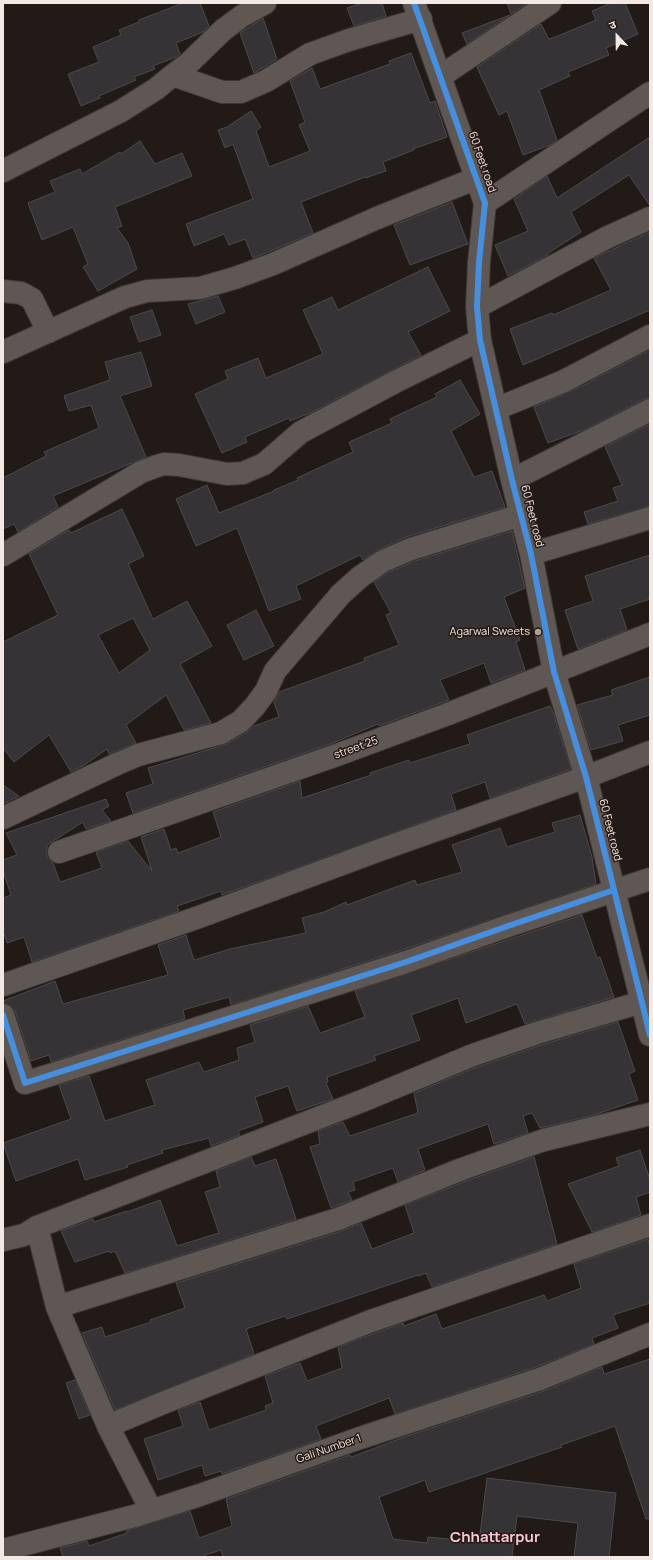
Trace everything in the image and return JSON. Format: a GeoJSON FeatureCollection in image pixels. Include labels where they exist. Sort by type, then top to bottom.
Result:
{"type":"FeatureCollection","features":[{"type":"Feature","properties":{"kind":"street"},"geometry":{"type":"LineString","coordinates":[[3,171],[121,111],[156,89],[189,63],[223,30],[242,16],[265,3]]}},
{"type":"Feature","properties":{"kind":"street"},"geometry":{"type":"LineString","coordinates":[[440,76],[550,3]]}},
{"type":"Feature","properties":{"kind":"street"},"geometry":{"type":"LineString","coordinates":[[173,75],[222,92],[241,92],[266,81],[310,54],[349,40],[418,11]]}},
{"type":"Feature","properties":{"kind":"street","name":"60 Feet road"},"geometry":{"type":"LineString","coordinates":[[418,11],[485,203],[479,262],[477,307],[480,340],[512,480],[531,554],[554,672],[586,777],[650,1035]]}},
{"type":"Feature","properties":{"kind":"street"},"geometry":{"type":"LineString","coordinates":[[485,203],[650,93]]}},
{"type":"Feature","properties":{"kind":"street"},"geometry":{"type":"LineString","coordinates":[[3,352],[125,297],[146,292],[200,288],[254,271],[313,248],[377,218],[477,178]]}},
{"type":"Feature","properties":{"kind":"street"},"geometry":{"type":"LineString","coordinates":[[477,307],[606,238],[650,218]]}},
{"type":"Feature","properties":{"kind":"street"},"geometry":{"type":"LineString","coordinates":[[3,291],[21,293],[32,299],[48,332]]}},
{"type":"Feature","properties":{"kind":"street"},"geometry":{"type":"LineString","coordinates":[[496,409],[564,381],[650,336]]}},
{"type":"Feature","properties":{"kind":"street"},"geometry":{"type":"LineString","coordinates":[[3,555],[141,472],[154,467],[164,464],[179,465],[227,474],[243,473],[264,464],[302,432],[397,381],[480,340]]}},
{"type":"Feature","properties":{"kind":"street"},"geometry":{"type":"LineString","coordinates":[[512,480],[650,410]]}},
{"type":"Feature","properties":{"kind":"street"},"geometry":{"type":"LineString","coordinates":[[3,818],[138,755],[220,733],[241,721],[266,691],[275,671],[341,594],[360,577],[383,561],[411,549],[521,515]]}},
{"type":"Feature","properties":{"kind":"street"},"geometry":{"type":"LineString","coordinates":[[531,554],[650,518]]}},
{"type":"Feature","properties":{"kind":"street","name":"street 25"},"geometry":{"type":"LineString","coordinates":[[59,852],[337,755],[448,714],[650,634]]}},
{"type":"Feature","properties":{"kind":"street"},"geometry":{"type":"LineString","coordinates":[[3,985],[199,917],[377,851],[586,777],[650,752]]}},
{"type":"Feature","properties":{"kind":"street"},"geometry":{"type":"LineString","coordinates":[[3,1015],[25,1083],[406,962],[508,926],[650,879]]}},
{"type":"Feature","properties":{"kind":"street"},"geometry":{"type":"LineString","coordinates":[[3,1240],[24,1235],[37,1226],[362,1101],[473,1055],[537,1033],[642,1002]]}},
{"type":"Feature","properties":{"kind":"street"},"geometry":{"type":"LineString","coordinates":[[57,1307],[338,1219],[462,1169],[544,1140],[650,1114]]}},
{"type":"Feature","properties":{"kind":"street"},"geometry":{"type":"LineString","coordinates":[[108,1426],[163,1402],[372,1321],[650,1225]]}},
{"type":"Feature","properties":{"kind":"street"},"geometry":{"type":"LineString","coordinates":[[37,1226],[57,1307],[108,1426],[151,1510]]}},
{"type":"Feature","properties":{"kind":"street","name":"Gali Number 1"},"geometry":{"type":"LineString","coordinates":[[3,1550],[138,1515],[200,1495],[360,1438],[540,1378],[650,1334]]}},
{"type":"Feature","properties":{"kind":"building"},"geometry":{"type":"Polygon","coordinates":[[[183,3],[200,3],[209,26],[203,32],[176,43],[180,54],[176,57],[153,66],[155,69],[134,77],[136,80],[99,96],[100,98],[81,106],[68,74],[99,62],[93,47],[121,35],[119,30],[139,22],[139,20],[183,3]]]}},
{"type":"Feature","properties":{"kind":"building"},"geometry":{"type":"Polygon","coordinates":[[[362,3],[382,3],[386,16],[354,26],[347,8],[362,3]]]}},
{"type":"Feature","properties":{"kind":"building"},"geometry":{"type":"Polygon","coordinates":[[[507,3],[528,3],[511,14],[507,3]]]}},
{"type":"Feature","properties":{"kind":"building"},"geometry":{"type":"Polygon","coordinates":[[[611,3],[625,3],[638,34],[606,48],[609,55],[568,72],[570,76],[539,90],[557,140],[550,145],[523,155],[507,111],[499,115],[477,67],[541,24],[549,39],[553,38],[596,20],[592,11],[611,3]]]}},
{"type":"Feature","properties":{"kind":"building"},"geometry":{"type":"Polygon","coordinates":[[[510,15],[467,44],[462,33],[510,15]]]}},
{"type":"Feature","properties":{"kind":"building"},"geometry":{"type":"Polygon","coordinates":[[[263,18],[277,59],[254,73],[240,33],[263,18]]]}},
{"type":"Feature","properties":{"kind":"building"},"geometry":{"type":"Polygon","coordinates":[[[411,53],[430,103],[435,101],[447,137],[383,162],[386,171],[365,177],[301,202],[313,233],[253,258],[245,239],[229,245],[224,234],[194,246],[186,224],[253,199],[233,144],[225,148],[218,130],[227,127],[251,111],[261,127],[256,131],[269,167],[310,151],[299,125],[305,122],[290,81],[312,68],[320,89],[390,64],[389,61],[411,53]]]}},
{"type":"Feature","properties":{"kind":"building"},"geometry":{"type":"Polygon","coordinates":[[[650,137],[650,206],[629,175],[571,212],[581,232],[547,254],[548,255],[508,276],[495,245],[528,231],[514,199],[547,176],[557,198],[650,137]]]}},
{"type":"Feature","properties":{"kind":"building"},"geometry":{"type":"Polygon","coordinates":[[[140,141],[155,164],[182,153],[192,176],[115,207],[122,226],[117,228],[128,243],[137,269],[98,291],[83,267],[88,264],[73,227],[42,240],[28,203],[55,192],[50,181],[80,169],[82,174],[120,152],[121,154],[140,141]]]}},
{"type":"Feature","properties":{"kind":"building"},"geometry":{"type":"Polygon","coordinates":[[[452,202],[468,244],[410,265],[394,225],[452,202]]]}},
{"type":"Feature","properties":{"kind":"building"},"geometry":{"type":"Polygon","coordinates":[[[650,232],[650,310],[523,365],[510,329],[552,313],[553,315],[611,290],[594,258],[650,232]]]}},
{"type":"Feature","properties":{"kind":"building"},"geometry":{"type":"Polygon","coordinates":[[[428,267],[450,311],[408,332],[421,355],[310,413],[290,421],[289,418],[245,437],[247,442],[222,453],[195,394],[228,379],[225,371],[258,358],[266,378],[323,354],[303,310],[332,297],[338,310],[428,267]]]}},
{"type":"Feature","properties":{"kind":"building"},"geometry":{"type":"Polygon","coordinates":[[[218,296],[225,312],[196,324],[188,304],[218,296]]]}},
{"type":"Feature","properties":{"kind":"building"},"geometry":{"type":"Polygon","coordinates":[[[152,310],[161,335],[139,342],[130,317],[152,310]]]}},
{"type":"Feature","properties":{"kind":"building"},"geometry":{"type":"Polygon","coordinates":[[[650,350],[650,398],[644,399],[586,429],[548,443],[534,407],[591,382],[650,350]]]}},
{"type":"Feature","properties":{"kind":"building"},"geometry":{"type":"Polygon","coordinates":[[[141,352],[152,386],[120,396],[146,457],[53,496],[58,507],[18,532],[14,524],[3,529],[3,478],[46,456],[44,452],[99,428],[91,405],[69,411],[64,396],[110,380],[105,362],[141,352]]]}},
{"type":"Feature","properties":{"kind":"building"},"geometry":{"type":"Polygon","coordinates":[[[460,380],[480,414],[451,431],[474,477],[492,471],[505,507],[406,537],[378,550],[363,560],[360,555],[296,586],[301,599],[269,611],[237,528],[196,546],[176,499],[207,485],[219,513],[274,491],[298,480],[297,478],[353,452],[349,442],[392,423],[390,419],[437,397],[435,394],[460,380]]]}},
{"type":"Feature","properties":{"kind":"building"},"geometry":{"type":"Polygon","coordinates":[[[650,424],[650,506],[588,524],[584,512],[618,501],[613,488],[622,485],[605,447],[650,424]]]}},
{"type":"Feature","properties":{"kind":"building"},"geometry":{"type":"Polygon","coordinates":[[[122,509],[144,556],[128,564],[153,619],[187,601],[212,646],[180,664],[211,723],[184,730],[166,695],[126,725],[136,743],[109,754],[107,749],[83,766],[71,772],[49,735],[14,762],[3,748],[3,642],[58,615],[29,554],[69,530],[71,533],[122,509]],[[133,618],[98,635],[119,673],[150,650],[133,618]]]}},
{"type":"Feature","properties":{"kind":"building"},"geometry":{"type":"Polygon","coordinates":[[[512,531],[525,588],[504,597],[520,640],[516,642],[525,670],[491,683],[484,663],[440,680],[449,700],[379,726],[378,724],[333,743],[133,813],[126,793],[153,784],[148,768],[227,744],[254,726],[279,717],[274,702],[279,692],[365,661],[364,658],[399,645],[386,615],[391,613],[374,582],[389,572],[415,561],[512,531]]]}},
{"type":"Feature","properties":{"kind":"building"},"geometry":{"type":"Polygon","coordinates":[[[650,555],[650,599],[620,609],[627,630],[578,649],[565,610],[593,601],[585,576],[650,555]]]}},
{"type":"Feature","properties":{"kind":"building"},"geometry":{"type":"Polygon","coordinates":[[[256,610],[274,646],[244,660],[227,625],[256,610]]]}},
{"type":"Feature","properties":{"kind":"building"},"geometry":{"type":"Polygon","coordinates":[[[650,677],[650,715],[618,725],[623,741],[591,750],[577,705],[613,695],[611,690],[650,677]]]}},
{"type":"Feature","properties":{"kind":"building"},"geometry":{"type":"Polygon","coordinates":[[[550,706],[571,769],[490,798],[485,782],[451,794],[456,810],[222,895],[221,891],[177,906],[179,911],[32,962],[24,937],[7,943],[3,931],[3,898],[11,895],[3,871],[3,860],[17,855],[6,833],[106,799],[109,806],[102,810],[111,821],[86,829],[83,822],[47,845],[47,856],[53,863],[60,882],[102,868],[96,852],[128,841],[152,871],[141,837],[164,829],[171,850],[176,848],[178,853],[221,837],[213,812],[300,781],[302,798],[371,775],[370,773],[409,760],[410,763],[470,744],[467,735],[550,706]]]}},
{"type":"Feature","properties":{"kind":"building"},"geometry":{"type":"Polygon","coordinates":[[[3,785],[19,796],[3,804],[3,785]]]}},
{"type":"Feature","properties":{"kind":"building"},"geometry":{"type":"Polygon","coordinates":[[[580,815],[592,857],[596,884],[402,950],[231,1005],[229,997],[183,1010],[185,1019],[51,1062],[49,1055],[31,1061],[15,1011],[11,1006],[3,1003],[3,1001],[55,981],[63,1004],[168,975],[158,945],[186,935],[194,960],[230,949],[306,933],[302,918],[324,912],[346,902],[347,905],[415,880],[417,885],[462,872],[452,845],[500,828],[507,847],[555,832],[552,823],[580,815]]]}},
{"type":"Feature","properties":{"kind":"building"},"geometry":{"type":"Polygon","coordinates":[[[582,915],[597,958],[600,957],[614,997],[525,1024],[517,1004],[466,1023],[458,998],[411,1015],[420,1040],[374,1056],[376,1060],[327,1077],[328,1082],[326,1083],[333,1099],[297,1111],[288,1086],[255,1097],[263,1122],[238,1131],[240,1135],[211,1146],[209,1138],[162,1150],[163,1153],[127,1165],[128,1167],[85,1180],[78,1159],[16,1181],[3,1143],[71,1119],[59,1085],[89,1076],[105,1121],[155,1105],[146,1080],[199,1062],[204,1072],[239,1060],[237,1048],[255,1042],[250,1025],[308,1006],[320,1033],[365,1017],[355,991],[582,915]]]}},
{"type":"Feature","properties":{"kind":"building"},"geometry":{"type":"Polygon","coordinates":[[[618,1022],[635,1071],[629,1074],[638,1100],[594,1115],[540,1128],[532,1113],[523,1116],[528,1133],[494,1144],[488,1124],[418,1149],[425,1170],[398,1182],[393,1168],[353,1182],[355,1190],[348,1192],[352,1200],[331,1208],[310,1147],[320,1144],[318,1131],[343,1122],[350,1136],[418,1113],[414,1093],[477,1067],[541,1045],[618,1022]]]}},
{"type":"Feature","properties":{"kind":"building"},"geometry":{"type":"Polygon","coordinates":[[[640,1150],[650,1180],[650,1192],[636,1197],[641,1215],[592,1232],[568,1184],[619,1166],[616,1158],[640,1150]]]}},
{"type":"Feature","properties":{"kind":"building"},"geometry":{"type":"Polygon","coordinates":[[[251,1157],[255,1166],[276,1159],[296,1219],[125,1273],[115,1251],[110,1253],[109,1251],[75,1262],[61,1231],[93,1219],[94,1222],[160,1200],[177,1246],[219,1233],[205,1192],[220,1187],[216,1171],[251,1157]]]}},
{"type":"Feature","properties":{"kind":"building"},"geometry":{"type":"Polygon","coordinates":[[[534,1157],[557,1244],[432,1287],[426,1273],[287,1319],[285,1316],[246,1329],[254,1354],[115,1410],[82,1333],[102,1327],[105,1337],[151,1322],[150,1320],[185,1308],[176,1283],[342,1231],[361,1223],[372,1249],[414,1233],[405,1205],[466,1181],[534,1157]]]}},
{"type":"Feature","properties":{"kind":"building"},"geometry":{"type":"Polygon","coordinates":[[[648,1239],[650,1247],[650,1303],[613,1315],[618,1328],[592,1338],[594,1344],[536,1367],[395,1414],[389,1398],[316,1426],[321,1439],[222,1474],[221,1471],[205,1476],[202,1465],[158,1480],[144,1439],[183,1426],[178,1410],[200,1402],[209,1430],[266,1410],[265,1406],[273,1403],[265,1376],[300,1363],[307,1381],[342,1368],[338,1347],[403,1323],[404,1326],[436,1314],[442,1329],[544,1295],[547,1301],[581,1288],[574,1264],[648,1239]]]}},
{"type":"Feature","properties":{"kind":"building"},"geometry":{"type":"Polygon","coordinates":[[[650,1359],[650,1519],[646,1519],[615,1426],[561,1445],[562,1447],[429,1492],[425,1480],[379,1497],[393,1539],[427,1543],[428,1537],[479,1542],[487,1478],[616,1493],[609,1557],[574,1557],[578,1523],[517,1516],[512,1557],[223,1557],[221,1550],[205,1555],[205,1557],[63,1557],[60,1548],[87,1541],[89,1546],[127,1533],[126,1531],[190,1511],[199,1538],[232,1526],[226,1499],[350,1455],[351,1457],[404,1437],[544,1391],[602,1367],[604,1374],[650,1359]]]}},
{"type":"Feature","properties":{"kind":"building"},"geometry":{"type":"Polygon","coordinates":[[[75,1380],[90,1415],[79,1419],[66,1383],[75,1380]]]}},
{"type":"Feature","properties":{"kind":"cycle path"},"geometry":{"type":"LineString","coordinates":[[414,3],[485,203],[479,262],[477,307],[480,340],[512,480],[531,554],[554,672],[586,777],[650,1035]]}},
{"type":"Feature","properties":{"kind":"cycle path"},"geometry":{"type":"LineString","coordinates":[[3,1015],[25,1083],[406,962],[614,890]]}},
{"type":"Feature","properties":{"kind":"place","name":"Agarwal Sweets"},"geometry":{"type":"Point","coordinates":[538,632]}},
{"type":"Feature","properties":{"kind":"district","name":"Chhattarpur"},"geometry":{"type":"Point","coordinates":[495,1538]}}]}
